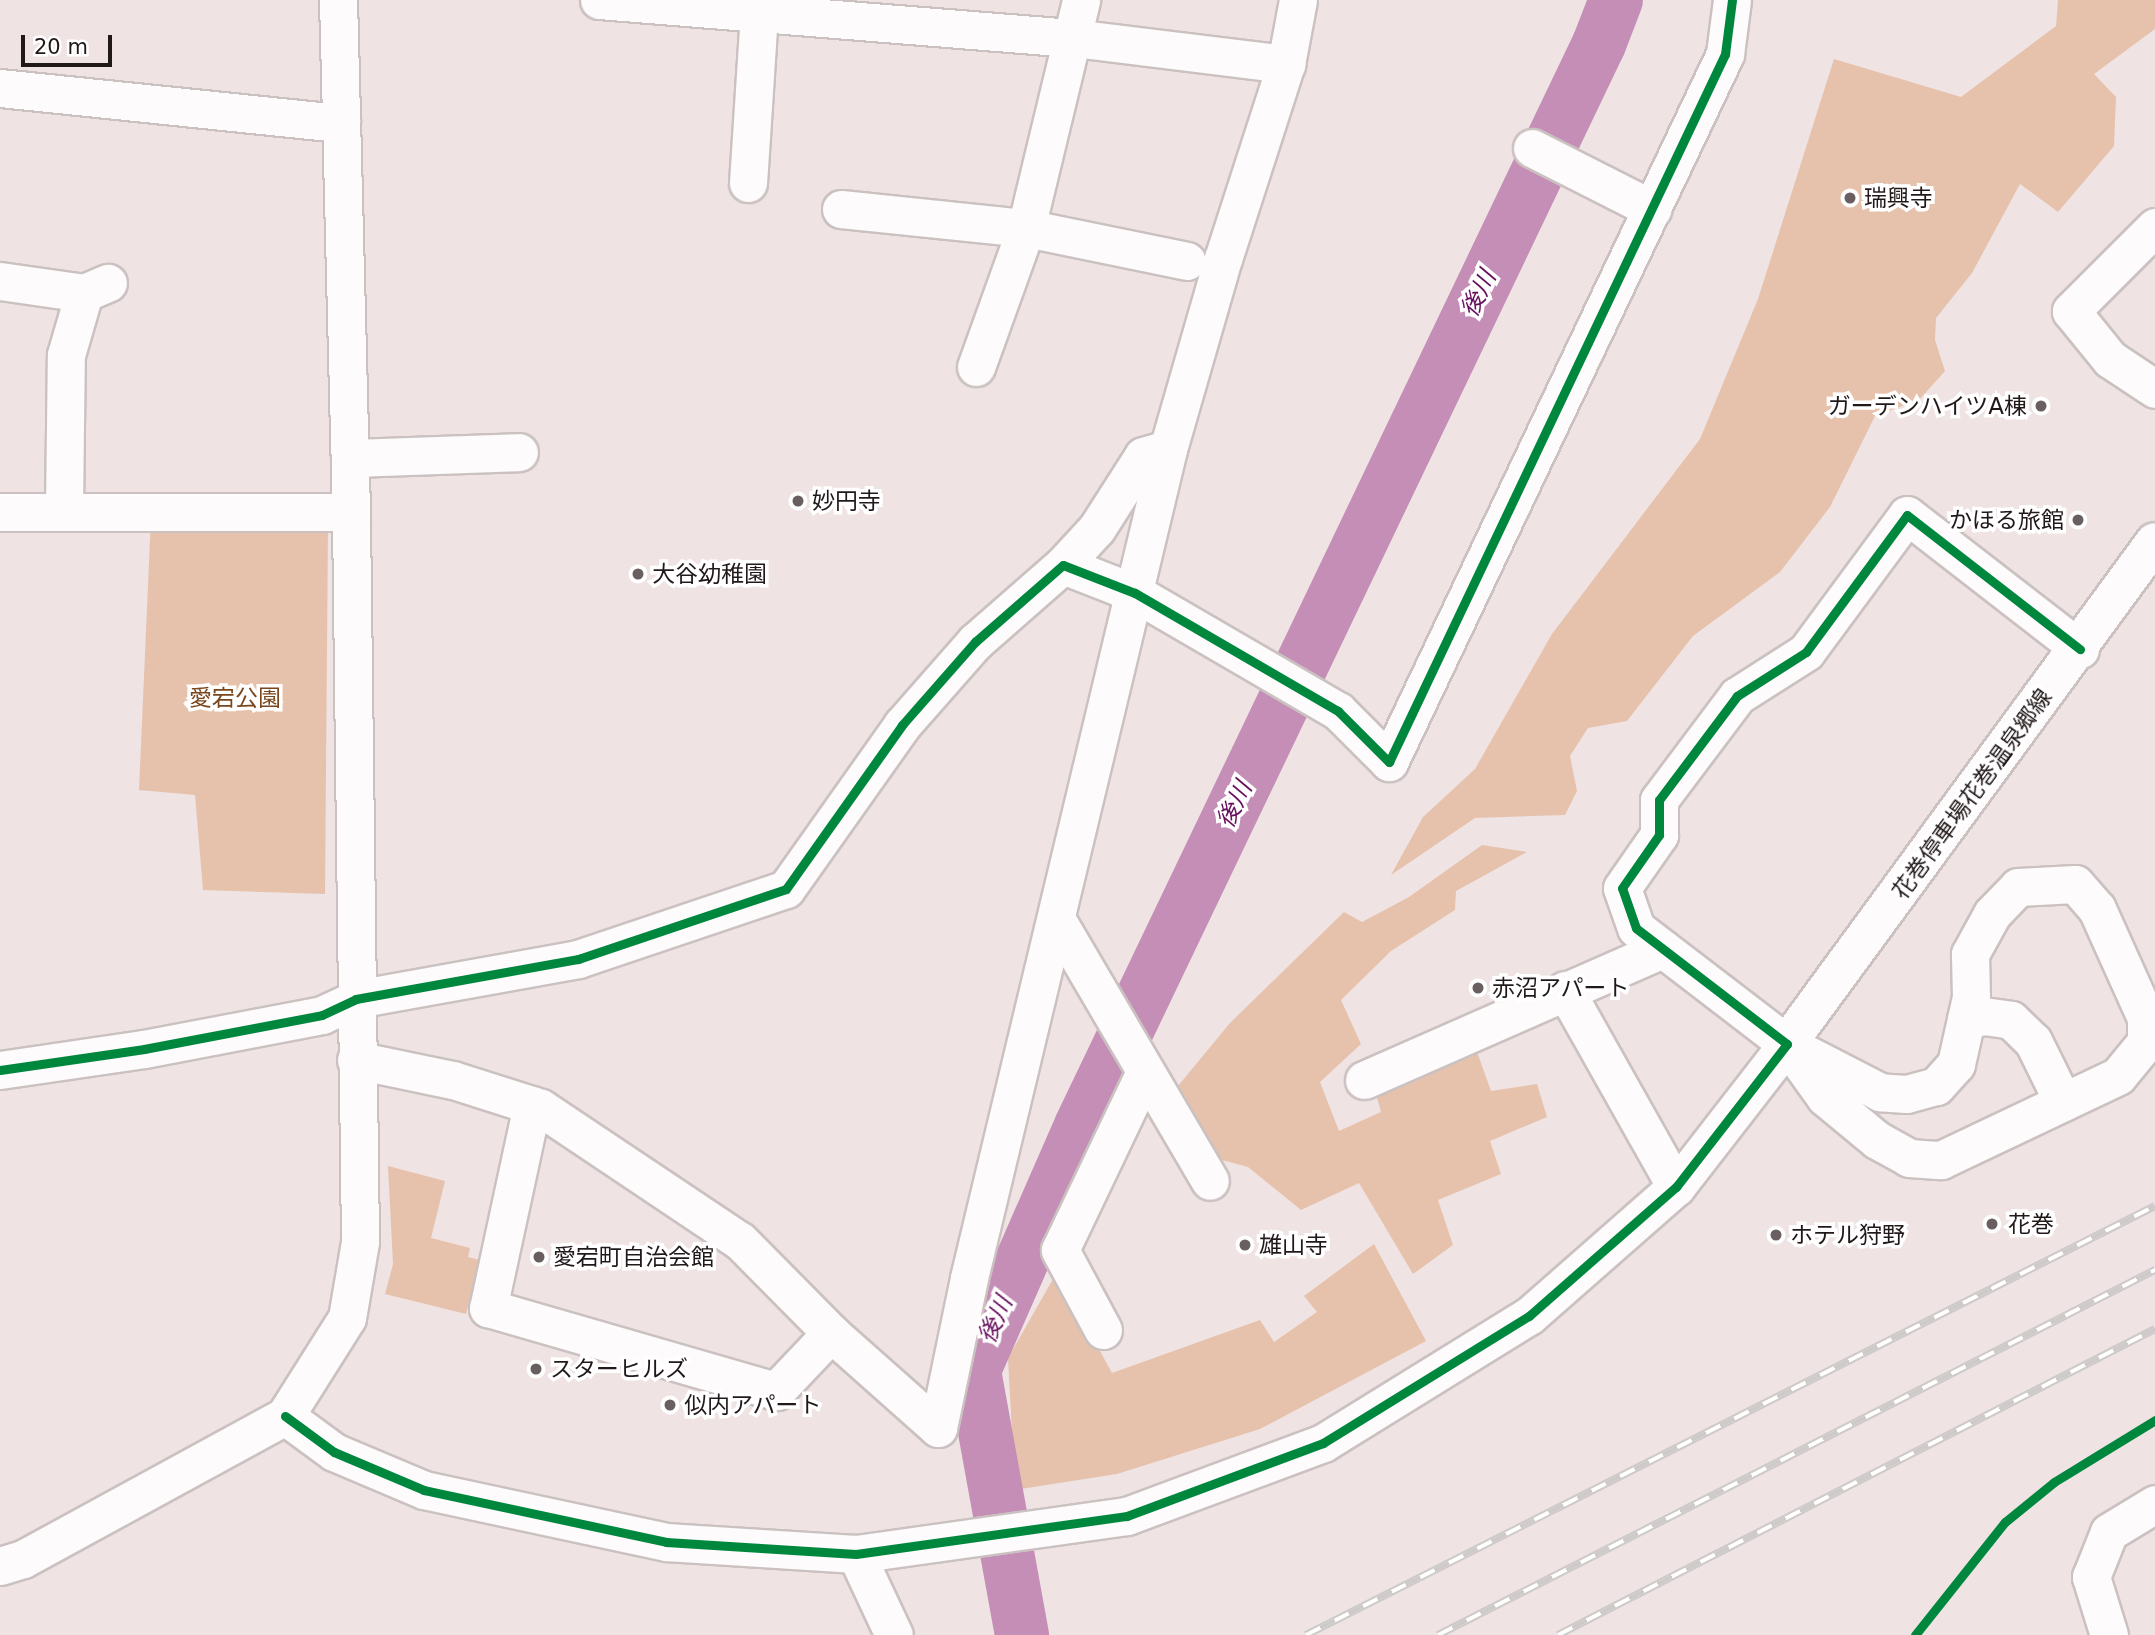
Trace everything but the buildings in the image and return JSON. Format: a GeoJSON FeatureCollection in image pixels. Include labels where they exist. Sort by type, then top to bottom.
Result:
{"type":"FeatureCollection","features":[{"type":"Feature","properties":{"kind":"main road","name":"花巻停車場花巻温泉郷線"},"geometry":{"type":"LineString","coordinates":[[1787,1044],[2080,649],[2155,542]]}},
{"type":"Feature","properties":{"kind":"main road"},"geometry":{"type":"LineString","coordinates":[[2107,612],[2155,579]]}},
{"type":"Feature","properties":{"kind":"street"},"geometry":{"type":"LineString","coordinates":[[0,1566],[23,1559],[285,1416],[347,1318],[360,1242],[351,512],[338,0]]}},
{"type":"Feature","properties":{"kind":"street"},"geometry":{"type":"LineString","coordinates":[[599,0],[759,13],[804,8],[1286,64]]}},
{"type":"Feature","properties":{"kind":"street"},"geometry":{"type":"LineString","coordinates":[[976,367],[1026,228],[1074,38],[1081,0]]}},
{"type":"Feature","properties":{"kind":"street"},"geometry":{"type":"LineString","coordinates":[[356,1060],[453,1080],[532,1105],[740,1241],[831,1333],[938,1428],[969,1278],[1058,922],[1168,449],[1223,259],[1286,64],[1298,0]]}},
{"type":"Feature","properties":{"kind":"street"},"geometry":{"type":"LineString","coordinates":[[1063,565],[1135,593],[1338,711],[1389,762],[1725,54],[1731,0]]}},
{"type":"Feature","properties":{"kind":"street"},"geometry":{"type":"LineString","coordinates":[[748,183],[759,13]]}},
{"type":"Feature","properties":{"kind":"street"},"geometry":{"type":"LineString","coordinates":[[0,88],[341,123]]}},
{"type":"Feature","properties":{"kind":"street"},"geometry":{"type":"LineString","coordinates":[[1548,156],[1652,209]]}},
{"type":"Feature","properties":{"kind":"street"},"geometry":{"type":"LineString","coordinates":[[841,209],[1026,228],[1187,261]]}},
{"type":"Feature","properties":{"kind":"street"},"geometry":{"type":"LineString","coordinates":[[2155,227],[2071,311],[2110,359],[2155,388]]}},
{"type":"Feature","properties":{"kind":"street"},"geometry":{"type":"LineString","coordinates":[[0,281],[96,288],[66,355],[64,509]]}},
{"type":"Feature","properties":{"kind":"street"},"geometry":{"type":"LineString","coordinates":[[0,1070],[72,1062],[308,1017],[356,999],[578,959],[786,889],[902,725],[975,642],[1063,565],[1103,520],[1143,456],[1168,449]]}},
{"type":"Feature","properties":{"kind":"street"},"geometry":{"type":"LineString","coordinates":[[350,458],[519,452]]}},
{"type":"Feature","properties":{"kind":"street"},"geometry":{"type":"LineString","coordinates":[[0,512],[64,509],[351,512]]}},
{"type":"Feature","properties":{"kind":"street"},"geometry":{"type":"LineString","coordinates":[[1787,1044],[1825,1097],[1877,1140],[1909,1158],[1941,1160],[2118,1076],[2146,1042],[2146,1018],[2097,909],[2074,884],[2018,887],[1992,915],[1970,954],[1971,997],[1956,1064],[1936,1086],[1906,1094],[1880,1092],[1787,1044],[1636,928],[1622,888],[1659,835],[1659,800],[1737,696],[1806,652],[1906,515],[2080,649]]}},
{"type":"Feature","properties":{"kind":"street"},"geometry":{"type":"LineString","coordinates":[[1058,922],[1139,1066],[1210,1181]]}},
{"type":"Feature","properties":{"kind":"street"},"geometry":{"type":"LineString","coordinates":[[1364,1080],[1662,949]]}},
{"type":"Feature","properties":{"kind":"street"},"geometry":{"type":"LineString","coordinates":[[1565,990],[1676,1186]]}},
{"type":"Feature","properties":{"kind":"street"},"geometry":{"type":"LineString","coordinates":[[1966,1019],[1984,1016],[2011,1020],[2033,1041],[2063,1102]]}},
{"type":"Feature","properties":{"kind":"street"},"geometry":{"type":"LineString","coordinates":[[285,1416],[334,1452],[424,1490],[666,1542],[856,1554],[1127,1516],[1323,1443],[1529,1316],[1676,1186],[1787,1044]]}},
{"type":"Feature","properties":{"kind":"street"},"geometry":{"type":"LineString","coordinates":[[1103,1330],[1060,1250],[1139,1066]]}},
{"type":"Feature","properties":{"kind":"street"},"geometry":{"type":"LineString","coordinates":[[532,1105],[488,1308],[776,1391],[831,1333]]}},
{"type":"Feature","properties":{"kind":"street"},"geometry":{"type":"LineString","coordinates":[[2109,1635],[2091,1577],[2109,1532],[2155,1504]]}},
{"type":"Feature","properties":{"kind":"street"},"geometry":{"type":"LineString","coordinates":[[856,1554],[894,1635]]}},
{"type":"Feature","properties":{"kind":"green space"},"geometry":{"type":"Polygon","coordinates":[[[2058,0],[2155,0],[2155,29],[2094,74],[2116,97],[2114,146],[2058,212],[2020,184],[1972,273],[1936,318],[1935,340],[1945,371],[1919,400],[1875,416],[1830,507],[1780,572],[1693,636],[1627,721],[1588,728],[1570,756],[1577,791],[1565,815],[1475,818],[1391,875],[1423,817],[1475,769],[1552,634],[1700,439],[1758,299],[1834,59],[1961,97],[2056,26],[2058,0]]]}},
{"type":"Feature","properties":{"kind":"green space","name":"愛宕公園"},"geometry":{"type":"Polygon","coordinates":[[[151,517],[328,524],[325,894],[203,890],[195,795],[139,790],[151,517]]]}},
{"type":"Feature","properties":{"kind":"green space"},"geometry":{"type":"Polygon","coordinates":[[[1482,845],[1527,852],[1456,891],[1455,910],[1391,951],[1341,1000],[1361,1044],[1320,1082],[1339,1131],[1381,1112],[1376,1094],[1476,1049],[1491,1091],[1537,1084],[1547,1117],[1490,1141],[1501,1174],[1438,1200],[1453,1245],[1413,1274],[1359,1183],[1301,1210],[1248,1167],[1215,1158],[1178,1086],[1230,1023],[1344,912],[1362,922],[1409,897],[1482,845]]]}},
{"type":"Feature","properties":{"kind":"green space"},"geometry":{"type":"Polygon","coordinates":[[[388,1166],[445,1181],[431,1238],[470,1248],[468,1257],[480,1260],[466,1314],[385,1294],[393,1264],[388,1166]]]}},
{"type":"Feature","properties":{"kind":"green space"},"geometry":{"type":"Polygon","coordinates":[[[1374,1244],[1426,1341],[1260,1429],[1117,1474],[1015,1490],[1008,1358],[1057,1272],[1112,1373],[1260,1320],[1274,1342],[1317,1312],[1304,1296],[1374,1244]]]}},
{"type":"Feature","properties":{"kind":"waterway","name":"後川"},"geometry":{"type":"LineString","coordinates":[[1022,1635],[974,1370],[1081,1126],[1599,44],[1616,0]]}},
{"type":"Feature","properties":{"kind":"railway"},"geometry":{"type":"LineString","coordinates":[[1306,1635],[2155,1206]]}},
{"type":"Feature","properties":{"kind":"railway"},"geometry":{"type":"LineString","coordinates":[[1438,1635],[2155,1270]]}},
{"type":"Feature","properties":{"kind":"railway"},"geometry":{"type":"LineString","coordinates":[[1558,1635],[2155,1329]]}},
{"type":"Feature","properties":{"kind":"cycle path"},"geometry":{"type":"LineString","coordinates":[[0,1070],[144,1049],[322,1015],[356,999],[578,959],[786,889],[902,725],[975,642],[1063,565],[1135,593],[1338,711],[1389,762],[1725,54],[1732,0]]}},
{"type":"Feature","properties":{"kind":"cycle path"},"geometry":{"type":"LineString","coordinates":[[285,1416],[334,1452],[424,1490],[666,1542],[856,1554],[1127,1516],[1323,1443],[1529,1316],[1676,1187],[1787,1044],[1636,928],[1622,888],[1659,835],[1659,800],[1737,696],[1806,652],[1907,515],[2080,649]]}},
{"type":"Feature","properties":{"kind":"cycle path"},"geometry":{"type":"LineString","coordinates":[[1915,1635],[2005,1522],[2054,1482],[2155,1420]]}},
{"type":"Feature","properties":{"kind":"place","name":"瑞興寺"},"geometry":{"type":"Point","coordinates":[1850,198]}},
{"type":"Feature","properties":{"kind":"place","name":"ガーデンハイツA棟"},"geometry":{"type":"Point","coordinates":[2041,406]}},
{"type":"Feature","properties":{"kind":"place","name":"妙円寺"},"geometry":{"type":"Point","coordinates":[798,501]}},
{"type":"Feature","properties":{"kind":"place","name":"かほる旅館"},"geometry":{"type":"Point","coordinates":[2078,520]}},
{"type":"Feature","properties":{"kind":"place","name":"大谷幼稚園"},"geometry":{"type":"Point","coordinates":[638,574]}},
{"type":"Feature","properties":{"kind":"place","name":"赤沼アパート"},"geometry":{"type":"Point","coordinates":[1478,988]}},
{"type":"Feature","properties":{"kind":"place","name":"花巻"},"geometry":{"type":"Point","coordinates":[1992,1224]}},
{"type":"Feature","properties":{"kind":"place","name":"ホテル狩野"},"geometry":{"type":"Point","coordinates":[1776,1235]}},
{"type":"Feature","properties":{"kind":"place","name":"雄山寺"},"geometry":{"type":"Point","coordinates":[1245,1245]}},
{"type":"Feature","properties":{"kind":"place","name":"愛宕町自治会館"},"geometry":{"type":"Point","coordinates":[539,1257]}},
{"type":"Feature","properties":{"kind":"place","name":"スターヒルズ"},"geometry":{"type":"Point","coordinates":[536,1369]}},
{"type":"Feature","properties":{"kind":"place","name":"似内アパート"},"geometry":{"type":"Point","coordinates":[670,1405]}}]}
